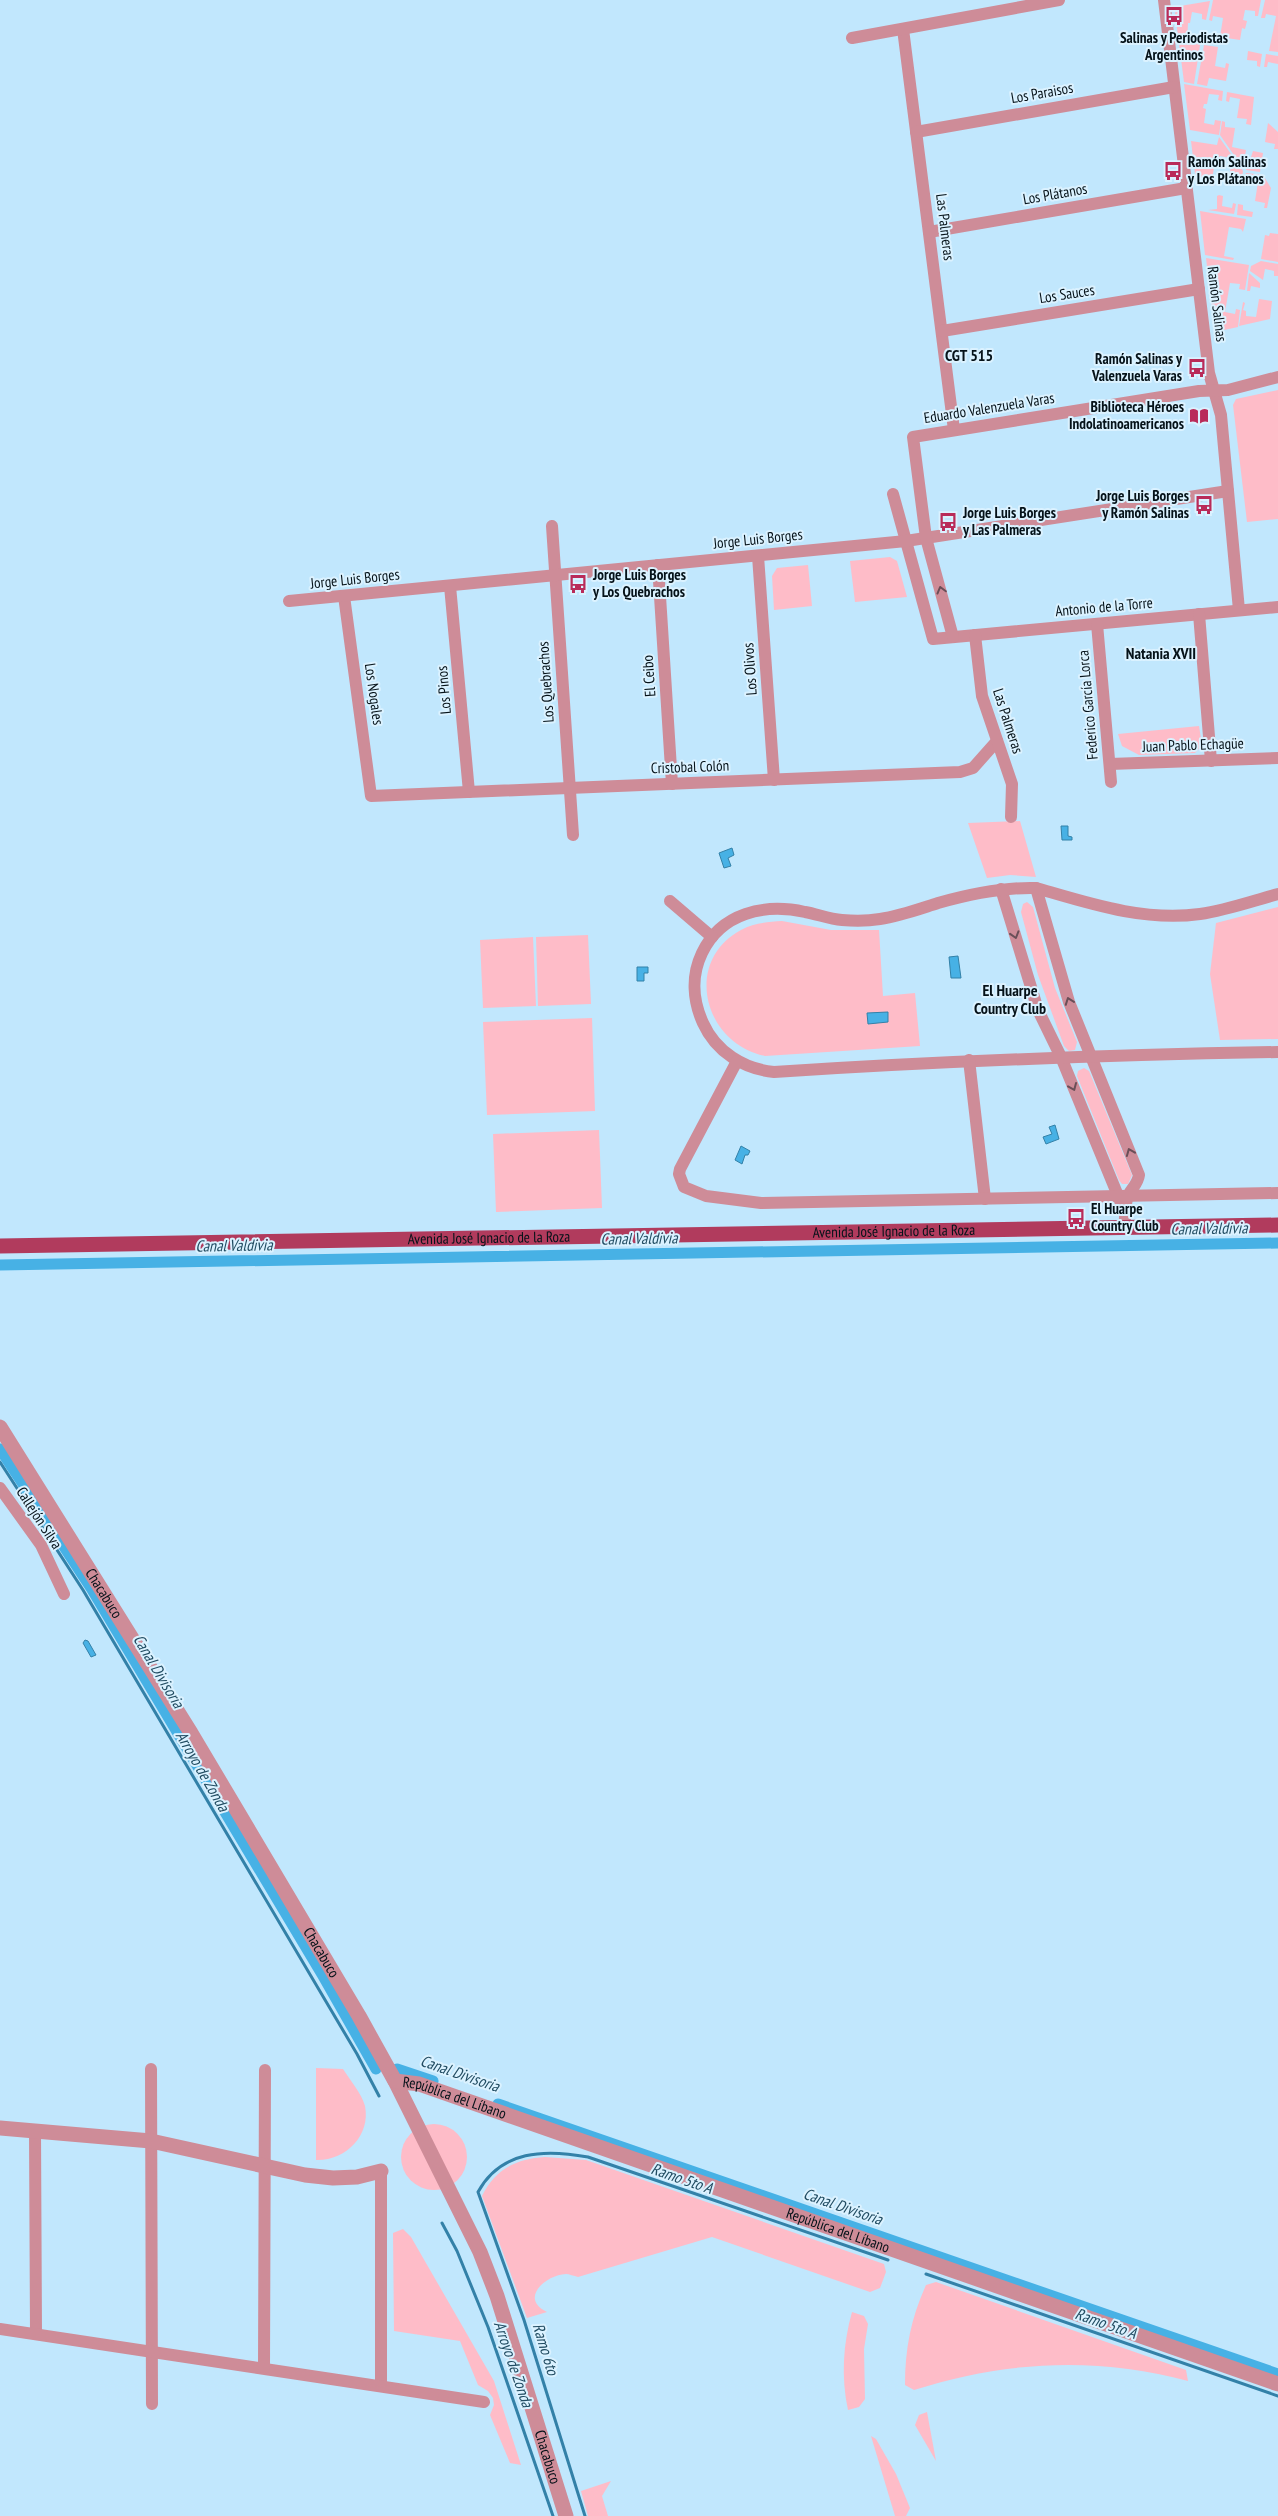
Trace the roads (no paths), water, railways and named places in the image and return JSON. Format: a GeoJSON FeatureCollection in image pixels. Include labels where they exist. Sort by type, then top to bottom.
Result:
{"type":"FeatureCollection","features":[{"type":"Feature","properties":{"kind":"main road","name":"Avenida José Ignacio de la Roza"},"geometry":{"type":"LineString","coordinates":[[0,1246],[1125,1221],[1278,1225]]}},
{"type":"Feature","properties":{"kind":"street"},"geometry":{"type":"LineString","coordinates":[[852,38],[1059,0]]}},
{"type":"Feature","properties":{"kind":"street","name":"Ramón Salinas"},"geometry":{"type":"LineString","coordinates":[[1164,0],[1209,373],[1221,415],[1239,610]]}},
{"type":"Feature","properties":{"kind":"street","name":"Las Palmeras"},"geometry":{"type":"LineString","coordinates":[[903,29],[954,430]]}},
{"type":"Feature","properties":{"kind":"street","name":"Los Paraisos"},"geometry":{"type":"LineString","coordinates":[[916,132],[1174,87]]}},
{"type":"Feature","properties":{"kind":"street","name":"Los Plátanos"},"geometry":{"type":"LineString","coordinates":[[929,232],[1186,188]]}},
{"type":"Feature","properties":{"kind":"street","name":"Los Sauces"},"geometry":{"type":"LineString","coordinates":[[942,331],[1199,289]]}},
{"type":"Feature","properties":{"kind":"street","name":"Eduardo Valenzuela Varas"},"geometry":{"type":"LineString","coordinates":[[926,538],[913,437],[1199,391],[1215,391],[1278,377]]}},
{"type":"Feature","properties":{"kind":"street","name":"Jorge Luis Borges"},"geometry":{"type":"LineString","coordinates":[[289,601],[906,541],[1228,491]]}},
{"type":"Feature","properties":{"kind":"street"},"geometry":{"type":"LineString","coordinates":[[893,494],[906,541]]}},
{"type":"Feature","properties":{"kind":"street","name":"Los Quebrachos"},"geometry":{"type":"LineString","coordinates":[[552,526],[573,836]]}},
{"type":"Feature","properties":{"kind":"street"},"geometry":{"type":"LineString","coordinates":[[926,538],[953,637]]}},
{"type":"Feature","properties":{"kind":"street","name":"Antonio de la Torre"},"geometry":{"type":"LineString","coordinates":[[906,541],[933,639],[1278,607]]}},
{"type":"Feature","properties":{"kind":"street","name":"Los Olivos"},"geometry":{"type":"LineString","coordinates":[[758,556],[774,780]]}},
{"type":"Feature","properties":{"kind":"street","name":"El Ceibo"},"geometry":{"type":"LineString","coordinates":[[658,565],[672,784]]}},
{"type":"Feature","properties":{"kind":"street","name":"Los Pinos"},"geometry":{"type":"LineString","coordinates":[[450,586],[470,792]]}},
{"type":"Feature","properties":{"kind":"street","name":"Los Nogales"},"geometry":{"type":"LineString","coordinates":[[344,596],[371,796]]}},
{"type":"Feature","properties":{"kind":"street"},"geometry":{"type":"LineString","coordinates":[[1199,614],[1211,760]]}},
{"type":"Feature","properties":{"kind":"street","name":"Federico García Lorca"},"geometry":{"type":"LineString","coordinates":[[1097,624],[1111,782]]}},
{"type":"Feature","properties":{"kind":"street","name":"Las Palmeras"},"geometry":{"type":"LineString","coordinates":[[975,635],[982,696],[1012,784],[1011,817]]}},
{"type":"Feature","properties":{"kind":"street","name":"Cristobal Colón"},"geometry":{"type":"LineString","coordinates":[[371,796],[965,771],[973,768],[997,741]]}},
{"type":"Feature","properties":{"kind":"street","name":"Juan Pablo Echagüe"},"geometry":{"type":"LineString","coordinates":[[1110,764],[1278,758]]}},
{"type":"Feature","properties":{"kind":"street"},"geometry":{"type":"LineString","coordinates":[[1036,888],[1062,981],[1139,1175],[1138,1182],[1123,1196]]}},
{"type":"Feature","properties":{"kind":"street"},"geometry":{"type":"LineString","coordinates":[[1278,894],[1219,911],[1170,915],[1144,914],[1098,906],[1036,888],[1001,889],[942,902],[892,917],[862,921],[842,920],[787,909],[762,909],[737,916],[712,937],[699,958],[695,973],[697,1006],[706,1030],[737,1061],[757,1070],[774,1072],[969,1060],[1090,1055],[1278,1052]]}},
{"type":"Feature","properties":{"kind":"street"},"geometry":{"type":"LineString","coordinates":[[1001,889],[1038,1010],[1123,1196],[1125,1221]]}},
{"type":"Feature","properties":{"kind":"street"},"geometry":{"type":"LineString","coordinates":[[670,901],[712,937]]}},
{"type":"Feature","properties":{"kind":"street"},"geometry":{"type":"LineString","coordinates":[[969,1060],[985,1199]]}},
{"type":"Feature","properties":{"kind":"street"},"geometry":{"type":"LineString","coordinates":[[737,1061],[680,1169],[684,1187],[692,1192],[720,1199],[761,1203],[1278,1193]]}},
{"type":"Feature","properties":{"kind":"street","name":"Chacabuco"},"geometry":{"type":"LineString","coordinates":[[0,1427],[191,1733],[359,2016],[395,2081],[483,2261],[497,2296],[566,2516]]}},
{"type":"Feature","properties":{"kind":"street","name":"Callejón Silva"},"geometry":{"type":"LineString","coordinates":[[0,1488],[41,1545],[64,1594]]}},
{"type":"Feature","properties":{"kind":"street"},"geometry":{"type":"LineString","coordinates":[[151,2069],[152,2404]]}},
{"type":"Feature","properties":{"kind":"street"},"geometry":{"type":"LineString","coordinates":[[264,2368],[265,2070]]}},
{"type":"Feature","properties":{"kind":"street","name":"República del Líbano"},"geometry":{"type":"LineString","coordinates":[[395,2081],[419,2084],[1278,2384]]}},
{"type":"Feature","properties":{"kind":"street"},"geometry":{"type":"LineString","coordinates":[[0,2128],[151,2141],[265,2166],[333,2178],[357,2177],[381,2171],[381,2386]]}},
{"type":"Feature","properties":{"kind":"street"},"geometry":{"type":"LineString","coordinates":[[35,2130],[36,2334]]}},
{"type":"Feature","properties":{"kind":"street"},"geometry":{"type":"LineString","coordinates":[[0,2329],[484,2402]]}},
{"type":"Feature","properties":{"kind":"water"},"geometry":{"type":"Polygon","coordinates":[[[1061,826],[1068,826],[1068,836],[1072,837],[1072,840],[1062,840],[1061,826]]]}},
{"type":"Feature","properties":{"kind":"water"},"geometry":{"type":"Polygon","coordinates":[[[732,848],[734,855],[728,858],[731,866],[724,868],[719,853],[732,848]]]}},
{"type":"Feature","properties":{"kind":"water"},"geometry":{"type":"Polygon","coordinates":[[[958,956],[961,978],[951,978],[949,957],[958,956]]]}},
{"type":"Feature","properties":{"kind":"water"},"geometry":{"type":"Polygon","coordinates":[[[637,967],[648,967],[648,973],[644,973],[644,981],[637,981],[637,967]]]}},
{"type":"Feature","properties":{"kind":"water"},"geometry":{"type":"Polygon","coordinates":[[[888,1012],[888,1022],[868,1024],[867,1013],[888,1012]]]}},
{"type":"Feature","properties":{"kind":"water"},"geometry":{"type":"Polygon","coordinates":[[[1055,1125],[1059,1139],[1046,1144],[1043,1137],[1052,1134],[1049,1127],[1055,1125]]]}},
{"type":"Feature","properties":{"kind":"water"},"geometry":{"type":"Polygon","coordinates":[[[741,1146],[750,1151],[748,1155],[745,1155],[742,1164],[735,1160],[741,1146]]]}},
{"type":"Feature","properties":{"kind":"water"},"geometry":{"type":"Polygon","coordinates":[[[85,1640],[88,1641],[96,1655],[91,1657],[83,1643],[85,1640]]]}},
{"type":"Feature","properties":{"kind":"waterway","name":"Canal Valdivia"},"geometry":{"type":"LineString","coordinates":[[0,1265],[1278,1243]]}},
{"type":"Feature","properties":{"kind":"waterway","name":"Canal Divisoria"},"geometry":{"type":"LineString","coordinates":[[0,1449],[91,1588],[323,1976],[376,2069]]}},
{"type":"Feature","properties":{"kind":"waterway","name":"Arroyo de Zonda"},"geometry":{"type":"LineString","coordinates":[[0,1462],[83,1590],[357,2054],[379,2096]]}},
{"type":"Feature","properties":{"kind":"waterway","name":"Canal Divisoria"},"geometry":{"type":"LineString","coordinates":[[397,2069],[433,2081]]}},
{"type":"Feature","properties":{"kind":"waterway","name":"Canal Divisoria"},"geometry":{"type":"LineString","coordinates":[[498,2104],[1278,2374]]}},
{"type":"Feature","properties":{"kind":"waterway","name":"Ramo 5to A"},"geometry":{"type":"LineString","coordinates":[[585,2516],[524,2320],[478,2192],[488,2178],[499,2168],[512,2160],[540,2153],[572,2154],[588,2157],[888,2260]]}},
{"type":"Feature","properties":{"kind":"waterway","name":"Arroyo de Zonda"},"geometry":{"type":"LineString","coordinates":[[442,2223],[457,2251],[488,2327],[553,2516]]}},
{"type":"Feature","properties":{"kind":"waterway","name":"Ramo 5to A"},"geometry":{"type":"LineString","coordinates":[[926,2274],[1278,2396]]}},
{"type":"Feature","properties":{"kind":"place","name":"Salinas y Periodistas Argentinos"},"geometry":{"type":"Point","coordinates":[1174,16]}},
{"type":"Feature","properties":{"kind":"place","name":"Ramón Salinas y Los Plátanos"},"geometry":{"type":"Point","coordinates":[1173,171]}},
{"type":"Feature","properties":{"kind":"place","name":"Ramón Salinas y Valenzuela Varas"},"geometry":{"type":"Point","coordinates":[1197,368]}},
{"type":"Feature","properties":{"kind":"place","name":"Biblioteca Héroes Indolatinoamericanos"},"geometry":{"type":"Point","coordinates":[1199,416]}},
{"type":"Feature","properties":{"kind":"place","name":"Jorge Luis Borges y Ramón Salinas"},"geometry":{"type":"Point","coordinates":[1204,505]}},
{"type":"Feature","properties":{"kind":"place","name":"Jorge Luis Borges y Las Palmeras"},"geometry":{"type":"Point","coordinates":[948,522]}},
{"type":"Feature","properties":{"kind":"place","name":"Jorge Luis Borges y Los Quebrachos"},"geometry":{"type":"Point","coordinates":[578,584]}},
{"type":"Feature","properties":{"kind":"place","name":"El Huarpe Country Club"},"geometry":{"type":"Point","coordinates":[1076,1218]}},
{"type":"Feature","properties":{"kind":"district","name":"CGT 515"},"geometry":{"type":"Point","coordinates":[969,355]}},
{"type":"Feature","properties":{"kind":"district","name":"Natania XVII"},"geometry":{"type":"Point","coordinates":[1161,653]}},
{"type":"Feature","properties":{"kind":"district","name":"El Huarpe Country Club"},"geometry":{"type":"Point","coordinates":[1010,999]}},
{"type":"Feature","properties":{"kind":"water label","name":"Ramo 6to"},"geometry":{"type":"Point","coordinates":[546,2349]}}]}
